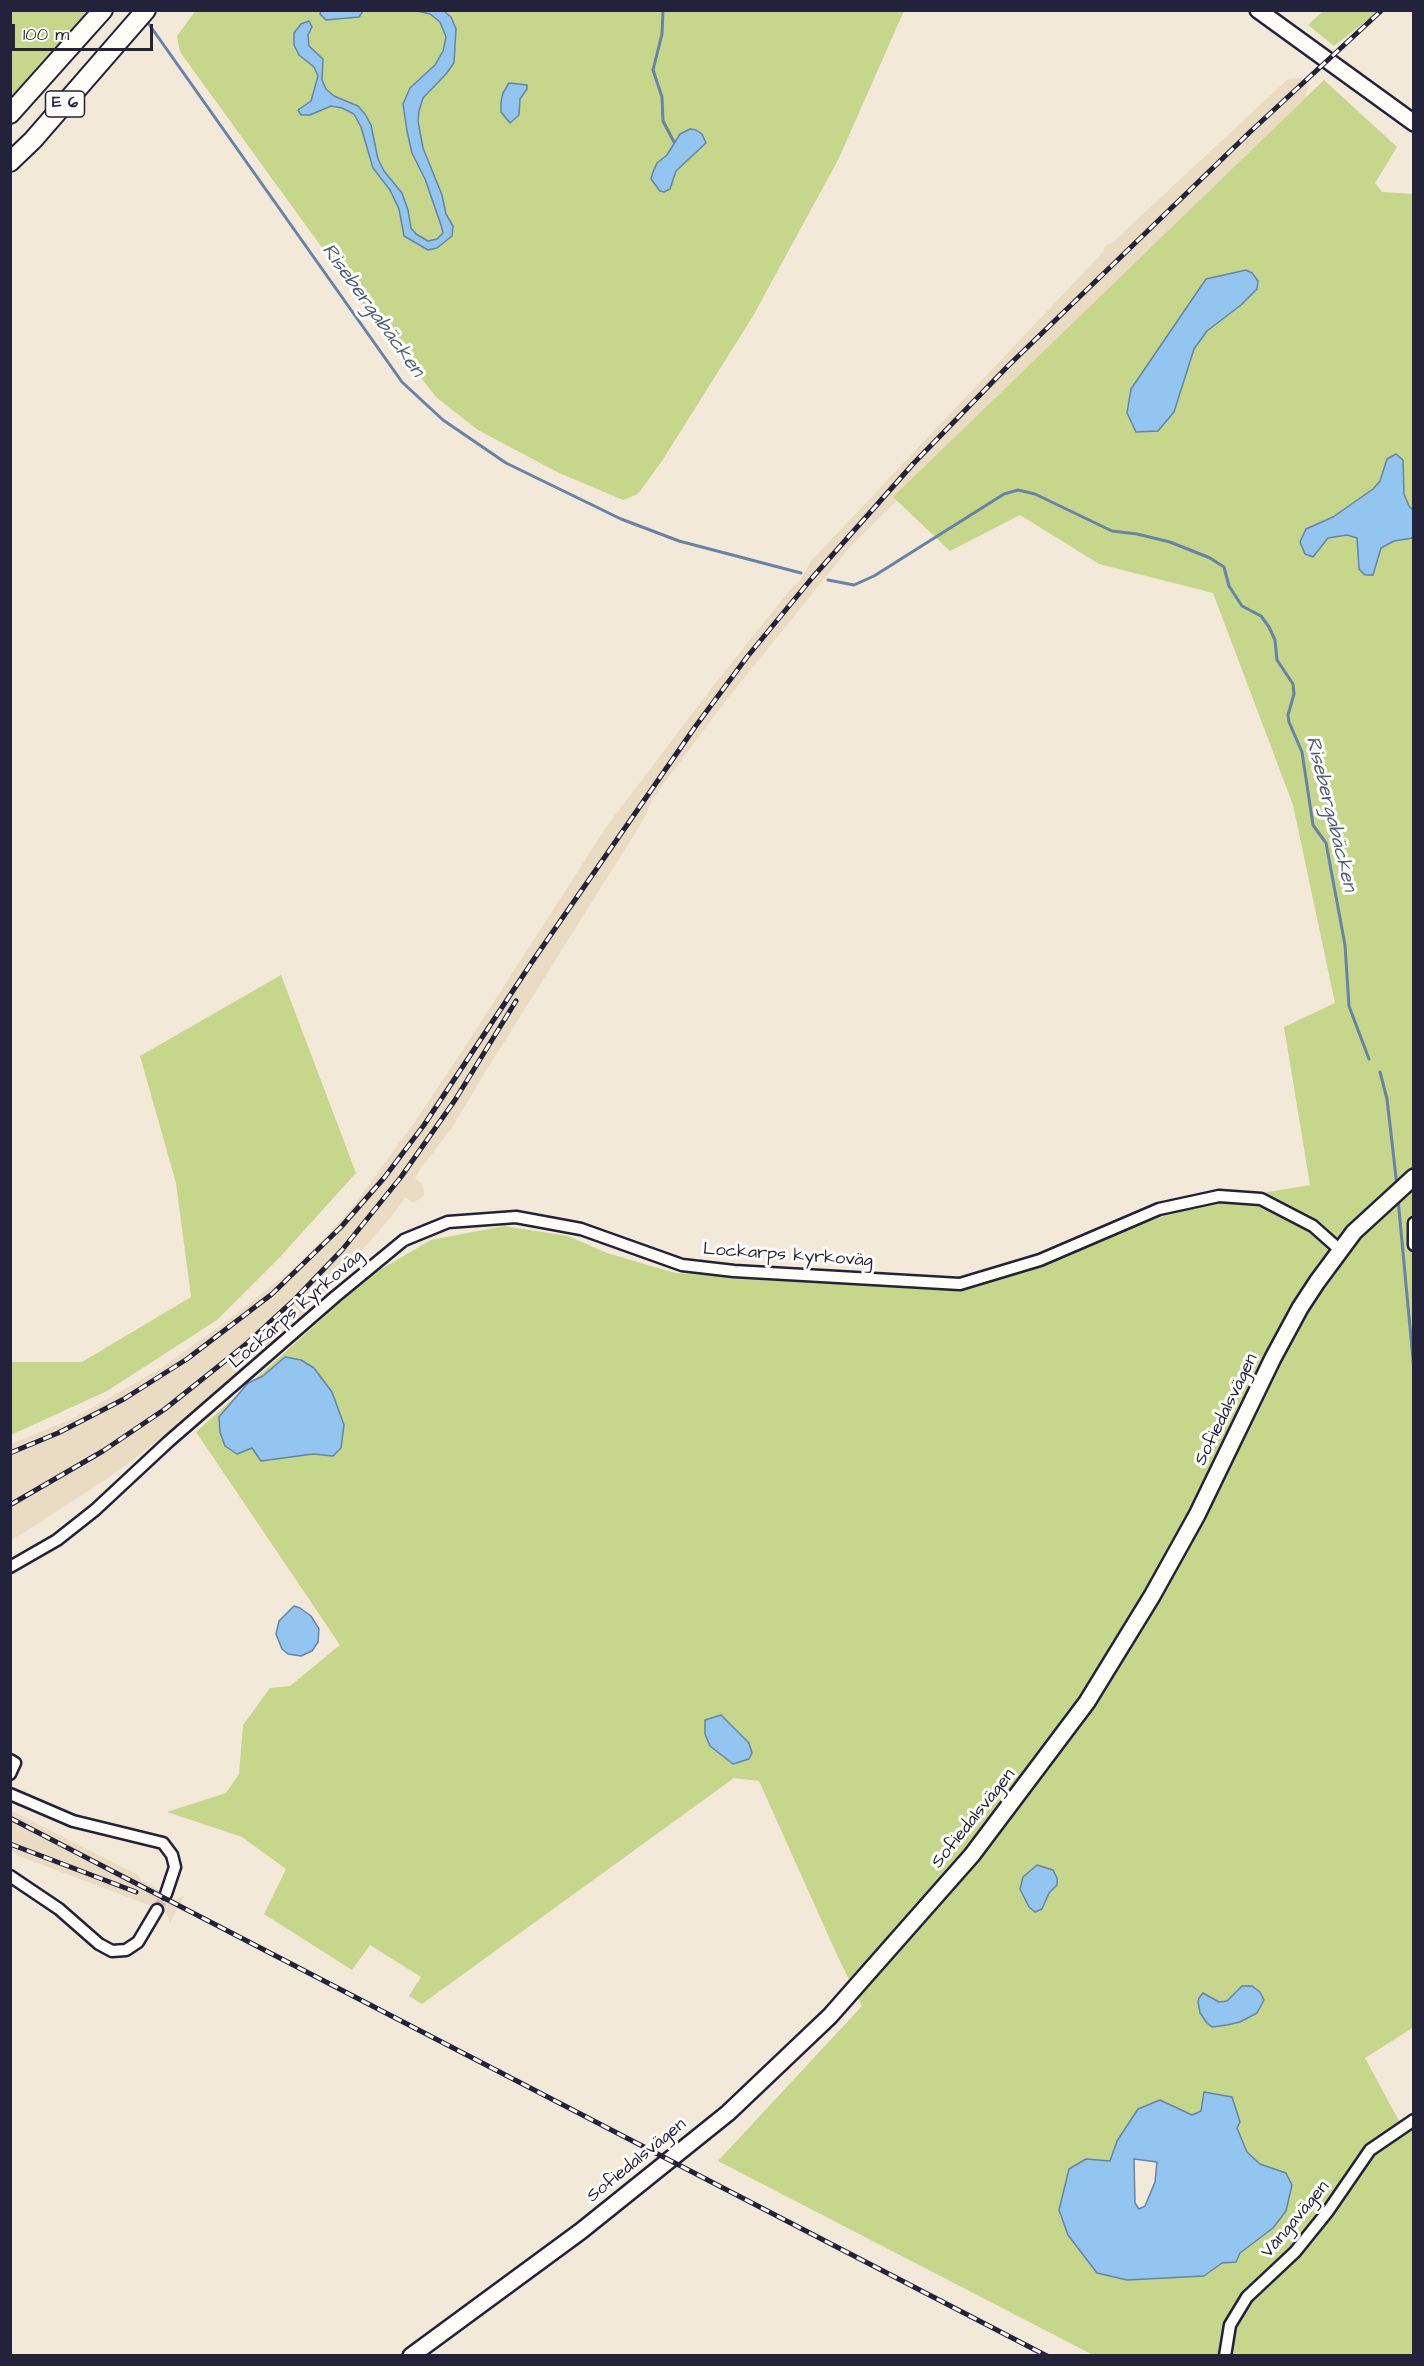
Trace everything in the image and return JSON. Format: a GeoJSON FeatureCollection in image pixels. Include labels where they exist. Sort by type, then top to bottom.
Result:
{"type":"FeatureCollection","features":[{"type":"Feature","properties":{"kind":"highway","name":"E 6"},"geometry":{"type":"LineString","coordinates":[[10,162],[118,44],[146,10]]}},
{"type":"Feature","properties":{"kind":"highway","name":"E 6"},"geometry":{"type":"LineString","coordinates":[[10,114],[101,12]]}},
{"type":"Feature","properties":{"kind":"main road"},"geometry":{"type":"LineString","coordinates":[[1258,10],[1413,123]]}},
{"type":"Feature","properties":{"kind":"main road","name":"Sofiedalsvägen"},"geometry":{"type":"LineString","coordinates":[[411,2355],[581,2231],[728,2113],[830,2016],[972,1855],[1087,1702],[1152,1596],[1197,1515],[1295,1318],[1340,1250],[1385,1202],[1413,1178]]}},
{"type":"Feature","properties":{"kind":"street","name":"Lockarps kyrkoväg"},"geometry":{"type":"LineString","coordinates":[[10,1567],[57,1540],[95,1510],[168,1442],[404,1240],[448,1222],[516,1216],[581,1229],[682,1265],[734,1271],[960,1284],[1040,1260],[1159,1209],[1219,1196],[1261,1199],[1313,1226],[1340,1250]]}},
{"type":"Feature","properties":{"kind":"street"},"geometry":{"type":"LineString","coordinates":[[1413,1223],[1413,1245]]}},
{"type":"Feature","properties":{"kind":"street"},"geometry":{"type":"LineString","coordinates":[[10,1760],[15,1763],[10,1774]]}},
{"type":"Feature","properties":{"kind":"street"},"geometry":{"type":"LineString","coordinates":[[10,1794],[73,1821],[163,1843],[172,1855],[175,1867],[166,1894]]}},
{"type":"Feature","properties":{"kind":"street"},"geometry":{"type":"LineString","coordinates":[[10,1876],[58,1909],[99,1944],[112,1951],[126,1950],[138,1942],[157,1910]]}},
{"type":"Feature","properties":{"kind":"street","name":"Vångavägen"},"geometry":{"type":"LineString","coordinates":[[1225,2355],[1230,2325],[1247,2297],[1295,2252],[1328,2211],[1370,2150],[1413,2120]]}},
{"type":"Feature","properties":{"kind":"shaded area"},"geometry":{"type":"Polygon","coordinates":[[[1301,78],[1308,83],[1306,97],[850,547],[727,699],[653,798],[644,819],[452,1128],[421,1168],[415,1178],[423,1185],[424,1196],[413,1203],[405,1197],[396,1211],[338,1278],[281,1338],[190,1417],[117,1472],[11,1540],[11,1444],[76,1417],[161,1368],[231,1318],[295,1267],[326,1236],[354,1205],[416,1120],[607,826],[707,694],[793,586],[799,582],[811,561],[1103,252],[1105,246],[1113,242],[1288,79],[1301,78]]]}},
{"type":"Feature","properties":{"kind":"shaded area"},"geometry":{"type":"Polygon","coordinates":[[[10,1810],[138,1875],[141,1880],[176,1899],[184,1896],[170,1923],[167,1914],[146,1904],[16,1855],[11,1850],[10,1810]]]}},
{"type":"Feature","properties":{"kind":"green space"},"geometry":{"type":"Polygon","coordinates":[[[196,10],[904,11],[838,160],[753,316],[662,461],[638,494],[623,500],[557,472],[478,430],[437,398],[376,322],[180,52],[177,36],[196,10]]]}},
{"type":"Feature","properties":{"kind":"green space"},"geometry":{"type":"Polygon","coordinates":[[[1324,10],[1379,11],[1334,46],[1308,25],[1324,10]]]}},
{"type":"Feature","properties":{"kind":"green space"},"geometry":{"type":"Polygon","coordinates":[[[10,11],[90,11],[11,99],[10,99],[10,11]]]}},
{"type":"Feature","properties":{"kind":"green space"},"geometry":{"type":"Polygon","coordinates":[[[1324,80],[1397,147],[1375,183],[1382,192],[1414,194],[1414,2027],[1365,2058],[1399,2121],[1413,2115],[1413,2355],[1093,2355],[718,2161],[862,2006],[759,1781],[734,1778],[422,2004],[409,1996],[421,1977],[370,1945],[352,1970],[264,1914],[286,1869],[242,1837],[167,1812],[226,1793],[239,1774],[243,1725],[270,1688],[290,1686],[340,1645],[196,1432],[371,1275],[431,1240],[504,1226],[568,1236],[607,1253],[675,1273],[958,1291],[1197,1204],[1310,1185],[1284,1027],[1335,1003],[1293,805],[1213,593],[1099,564],[1020,515],[950,551],[893,497],[1324,80]],[[1204,2092],[1201,2111],[1192,2116],[1160,2100],[1110,2161],[1086,2159],[1204,2276],[1222,2263],[1236,2262],[1240,2253],[1273,2228],[1286,2211],[1292,2185],[1286,2173],[1260,2164],[1247,2152],[1237,2128],[1232,2097],[1204,2092]]]}},
{"type":"Feature","properties":{"kind":"green space"},"geometry":{"type":"Polygon","coordinates":[[[281,975],[356,1173],[280,1257],[217,1320],[107,1391],[11,1435],[11,1362],[82,1362],[191,1297],[176,1183],[140,1056],[281,975]]]}},
{"type":"Feature","properties":{"kind":"water"},"geometry":{"type":"Polygon","coordinates":[[[321,10],[363,11],[359,17],[326,20],[320,14],[321,10]]]}},
{"type":"Feature","properties":{"kind":"water"},"geometry":{"type":"Polygon","coordinates":[[[417,11],[444,11],[451,17],[456,29],[454,63],[423,98],[419,111],[418,121],[423,148],[442,195],[446,214],[453,226],[452,236],[437,248],[428,250],[404,236],[399,209],[390,190],[373,168],[361,127],[354,114],[331,106],[310,115],[301,115],[298,110],[311,101],[318,76],[314,67],[299,55],[294,45],[294,33],[301,24],[309,21],[312,27],[308,35],[309,46],[323,59],[322,80],[326,89],[334,96],[358,106],[365,114],[371,125],[378,159],[384,171],[402,193],[411,228],[428,241],[437,239],[443,233],[441,225],[425,179],[412,153],[403,104],[410,88],[435,65],[443,51],[446,37],[440,22],[430,14],[417,11]]]}},
{"type":"Feature","properties":{"kind":"water"},"geometry":{"type":"Polygon","coordinates":[[[509,83],[527,85],[520,99],[519,115],[510,123],[501,112],[503,93],[509,83]]]}},
{"type":"Feature","properties":{"kind":"water"},"geometry":{"type":"Polygon","coordinates":[[[690,129],[702,134],[706,143],[676,171],[670,189],[660,191],[651,179],[657,163],[667,155],[680,134],[690,129]]]}},
{"type":"Feature","properties":{"kind":"water"},"geometry":{"type":"Polygon","coordinates":[[[1246,270],[1252,273],[1258,281],[1257,289],[1241,305],[1207,331],[1194,349],[1174,412],[1158,431],[1136,432],[1127,413],[1131,389],[1206,279],[1246,270]]]}},
{"type":"Feature","properties":{"kind":"water"},"geometry":{"type":"Polygon","coordinates":[[[1396,454],[1403,460],[1404,494],[1413,510],[1413,538],[1394,541],[1381,548],[1373,575],[1365,575],[1359,569],[1357,538],[1347,535],[1328,538],[1313,557],[1305,554],[1300,542],[1306,529],[1333,517],[1373,489],[1380,481],[1387,459],[1396,454]]]}},
{"type":"Feature","properties":{"kind":"water"},"geometry":{"type":"Polygon","coordinates":[[[285,1357],[301,1360],[314,1368],[332,1392],[344,1425],[341,1448],[333,1456],[313,1454],[261,1461],[252,1448],[237,1454],[225,1446],[220,1432],[219,1417],[248,1383],[263,1376],[285,1357]]]}},
{"type":"Feature","properties":{"kind":"water"},"geometry":{"type":"Polygon","coordinates":[[[294,1606],[311,1616],[319,1629],[318,1642],[312,1651],[301,1656],[288,1654],[282,1649],[276,1634],[279,1621],[294,1606]]]}},
{"type":"Feature","properties":{"kind":"water"},"geometry":{"type":"Polygon","coordinates":[[[721,1715],[749,1743],[752,1753],[749,1759],[733,1764],[710,1746],[705,1734],[705,1720],[721,1715]]]}},
{"type":"Feature","properties":{"kind":"water"},"geometry":{"type":"Polygon","coordinates":[[[1037,1865],[1053,1870],[1057,1878],[1057,1885],[1049,1893],[1042,1909],[1035,1912],[1029,1907],[1020,1889],[1023,1877],[1037,1865]]]}},
{"type":"Feature","properties":{"kind":"water"},"geometry":{"type":"Polygon","coordinates":[[[1242,1986],[1252,1986],[1260,1992],[1264,2000],[1257,2013],[1240,2022],[1227,2025],[1212,2027],[1207,2023],[1200,2013],[1198,2002],[1203,1993],[1219,2002],[1227,2001],[1242,1986]]]}},
{"type":"Feature","properties":{"kind":"water"},"geometry":{"type":"Polygon","coordinates":[[[1204,2092],[1232,2097],[1240,2122],[1237,2128],[1247,2152],[1260,2164],[1286,2173],[1292,2185],[1286,2211],[1273,2228],[1240,2253],[1236,2262],[1222,2263],[1204,2276],[1127,2280],[1097,2273],[1068,2235],[1059,2210],[1069,2169],[1086,2159],[1110,2161],[1117,2141],[1138,2109],[1160,2100],[1192,2115],[1201,2111],[1204,2092]],[[1134,2159],[1135,2203],[1139,2209],[1145,2206],[1155,2182],[1157,2162],[1134,2159]]]}},
{"type":"Feature","properties":{"kind":"waterway"},"geometry":{"type":"LineString","coordinates":[[663,10],[662,34],[653,70],[662,97],[663,121],[674,142]]}},
{"type":"Feature","properties":{"kind":"waterway","name":"Risebergabäcken"},"geometry":{"type":"LineString","coordinates":[[146,20],[402,382],[443,420],[506,463],[621,519],[679,541],[801,573]]}},
{"type":"Feature","properties":{"kind":"waterway","name":"Risebergabäcken"},"geometry":{"type":"LineString","coordinates":[[828,580],[854,585],[874,576],[1004,494],[1018,490],[1035,494],[1112,531],[1170,542],[1210,558],[1224,567],[1229,586],[1242,606],[1261,616],[1269,627],[1275,640],[1277,660],[1293,684],[1294,694],[1288,715],[1289,722],[1302,752],[1313,825],[1326,843],[1345,945],[1349,1006],[1369,1059]]}},
{"type":"Feature","properties":{"kind":"waterway","name":"Risebergabäcken"},"geometry":{"type":"LineString","coordinates":[[1380,1072],[1387,1099],[1397,1186]]}},
{"type":"Feature","properties":{"kind":"waterway","name":"Risebergabäcken"},"geometry":{"type":"LineString","coordinates":[[1398,1199],[1414,1370]]}},
{"type":"Feature","properties":{"kind":"tunnel"},"geometry":{"type":"LineString","coordinates":[[157,1910],[166,1894]]}},
{"type":"Feature","properties":{"kind":"railway"},"geometry":{"type":"LineString","coordinates":[[10,1453],[58,1433],[124,1399],[187,1359],[272,1294],[341,1227],[384,1178],[424,1125],[534,959],[695,727],[747,657],[812,578],[913,464],[1008,366],[1250,132],[1382,10]]}},
{"type":"Feature","properties":{"kind":"railway"},"geometry":{"type":"LineString","coordinates":[[10,1505],[103,1451],[165,1409],[245,1345],[295,1299],[342,1250],[401,1177],[455,1100],[516,1001]]}},
{"type":"Feature","properties":{"kind":"railway"},"geometry":{"type":"LineString","coordinates":[[10,1818],[1047,2356]]}},
{"type":"Feature","properties":{"kind":"railway"},"geometry":{"type":"LineString","coordinates":[[10,1844],[136,1892]]}}]}
